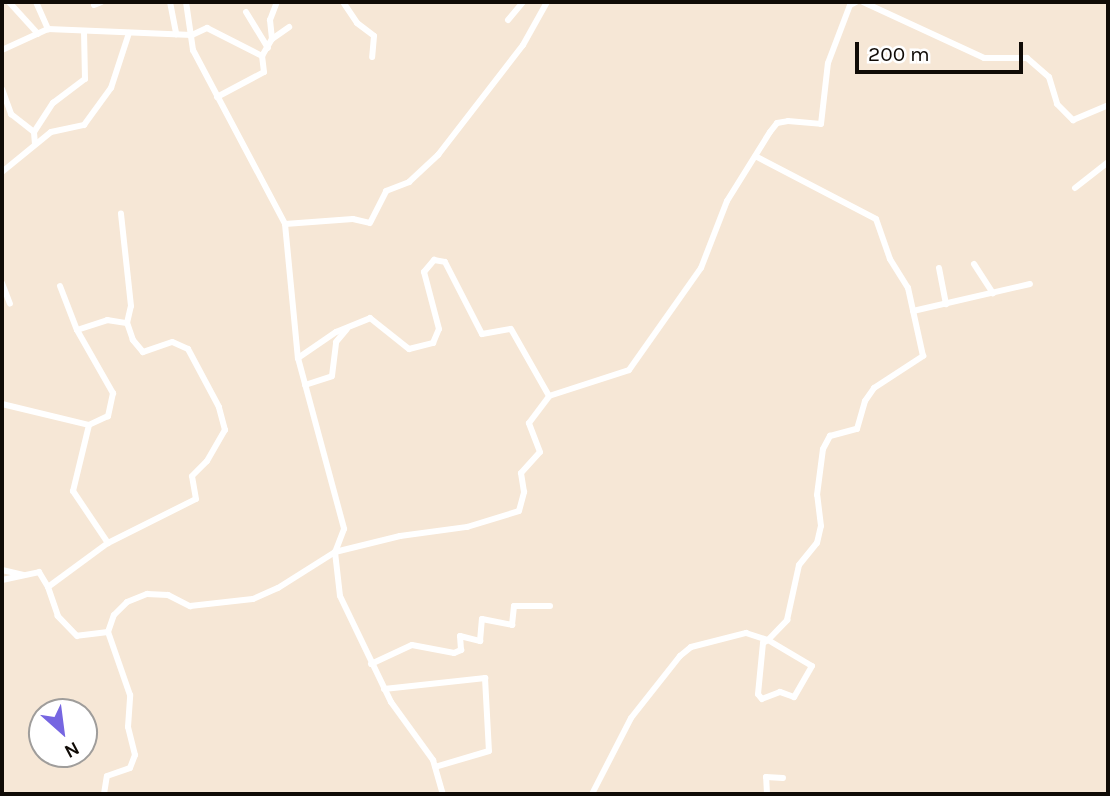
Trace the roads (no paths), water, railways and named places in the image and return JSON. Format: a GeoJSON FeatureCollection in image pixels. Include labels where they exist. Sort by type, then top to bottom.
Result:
{"type":"FeatureCollection","features":[{"type":"Feature","properties":{"kind":"street"},"geometry":{"type":"LineString","coordinates":[[9,2],[38,34]]}},
{"type":"Feature","properties":{"kind":"street"},"geometry":{"type":"LineString","coordinates":[[36,2],[48,29]]}},
{"type":"Feature","properties":{"kind":"street"},"geometry":{"type":"LineString","coordinates":[[170,2],[176,34]]}},
{"type":"Feature","properties":{"kind":"street"},"geometry":{"type":"LineString","coordinates":[[186,2],[193,50],[285,224],[298,358],[344,529],[335,551],[340,596],[384,689],[435,767],[443,794]]}},
{"type":"Feature","properties":{"kind":"street"},"geometry":{"type":"LineString","coordinates":[[217,97],[264,72],[262,56],[272,39],[270,20],[277,2]]}},
{"type":"Feature","properties":{"kind":"street"},"geometry":{"type":"LineString","coordinates":[[343,2],[357,23],[374,36],[372,57]]}},
{"type":"Feature","properties":{"kind":"street"},"geometry":{"type":"LineString","coordinates":[[508,19],[523,2]]}},
{"type":"Feature","properties":{"kind":"street"},"geometry":{"type":"LineString","coordinates":[[285,224],[353,219],[370,223],[386,191],[409,182],[438,155],[523,45],[547,2]]}},
{"type":"Feature","properties":{"kind":"street"},"geometry":{"type":"LineString","coordinates":[[863,2],[984,58],[1027,58],[1049,77],[1057,104],[1073,120],[1108,105]]}},
{"type":"Feature","properties":{"kind":"street"},"geometry":{"type":"LineString","coordinates":[[104,794],[107,776],[130,768],[135,755],[128,727],[130,695],[108,632],[114,615],[127,602],[147,594],[168,595],[190,606],[253,599],[278,589],[335,551],[400,536],[467,527],[519,512],[524,492],[521,473],[540,452],[529,423],[549,396],[629,370],[701,268],[727,201],[776,123],[821,124],[828,63],[851,3]]}},
{"type":"Feature","properties":{"kind":"street"},"geometry":{"type":"LineString","coordinates":[[246,12],[268,48]]}},
{"type":"Feature","properties":{"kind":"street"},"geometry":{"type":"LineString","coordinates":[[272,39],[289,27]]}},
{"type":"Feature","properties":{"kind":"street"},"geometry":{"type":"LineString","coordinates":[[2,50],[48,29],[192,35],[206,28],[217,31],[262,56]]}},
{"type":"Feature","properties":{"kind":"street"},"geometry":{"type":"LineString","coordinates":[[34,144],[34,132],[53,103],[85,79],[84,31]]}},
{"type":"Feature","properties":{"kind":"street"},"geometry":{"type":"LineString","coordinates":[[2,172],[51,132],[84,125],[111,88],[129,33]]}},
{"type":"Feature","properties":{"kind":"street"},"geometry":{"type":"LineString","coordinates":[[2,89],[7,94],[11,114],[34,132]]}},
{"type":"Feature","properties":{"kind":"street"},"geometry":{"type":"LineString","coordinates":[[592,794],[631,718],[680,656],[691,647],[746,634],[768,640],[812,666],[794,696],[780,692],[762,699],[758,694],[764,643],[768,640],[787,620],[799,565],[817,543],[821,526],[817,495],[823,449],[830,436],[857,429],[865,401],[874,388],[923,356],[908,288],[890,259],[876,219],[755,156]]}},
{"type":"Feature","properties":{"kind":"street"},"geometry":{"type":"LineString","coordinates":[[1076,188],[1108,162]]}},
{"type":"Feature","properties":{"kind":"street"},"geometry":{"type":"LineString","coordinates":[[48,587],[108,543],[196,499],[192,476],[207,461],[225,430],[219,407],[188,349],[172,342],[143,352],[127,323],[131,306],[121,214]]}},
{"type":"Feature","properties":{"kind":"street"},"geometry":{"type":"LineString","coordinates":[[298,358],[348,327],[370,318],[409,349],[433,343],[439,328],[424,272],[434,260],[445,262],[475,328],[482,334],[511,329],[549,396]]}},
{"type":"Feature","properties":{"kind":"street"},"geometry":{"type":"LineString","coordinates":[[974,264],[993,293]]}},
{"type":"Feature","properties":{"kind":"street"},"geometry":{"type":"LineString","coordinates":[[939,268],[946,303]]}},
{"type":"Feature","properties":{"kind":"street"},"geometry":{"type":"LineString","coordinates":[[2,283],[10,303]]}},
{"type":"Feature","properties":{"kind":"street"},"geometry":{"type":"LineString","coordinates":[[913,311],[1030,284]]}},
{"type":"Feature","properties":{"kind":"street"},"geometry":{"type":"LineString","coordinates":[[2,404],[89,425],[108,416],[113,393],[77,330],[60,286]]}},
{"type":"Feature","properties":{"kind":"street"},"geometry":{"type":"LineString","coordinates":[[77,330],[107,320],[127,323]]}},
{"type":"Feature","properties":{"kind":"street"},"geometry":{"type":"LineString","coordinates":[[305,385],[332,376],[336,342],[348,327]]}},
{"type":"Feature","properties":{"kind":"street"},"geometry":{"type":"LineString","coordinates":[[89,425],[73,491],[108,543]]}},
{"type":"Feature","properties":{"kind":"street"},"geometry":{"type":"LineString","coordinates":[[2,570],[25,575]]}},
{"type":"Feature","properties":{"kind":"street"},"geometry":{"type":"LineString","coordinates":[[2,580],[39,572],[48,587],[58,616],[77,636],[108,632]]}},
{"type":"Feature","properties":{"kind":"street"},"geometry":{"type":"LineString","coordinates":[[371,664],[412,645],[454,653],[461,650],[460,636],[480,641],[482,619],[512,625],[514,606],[550,606]]}},
{"type":"Feature","properties":{"kind":"street"},"geometry":{"type":"LineString","coordinates":[[384,689],[485,678],[489,751],[435,767]]}},
{"type":"Feature","properties":{"kind":"street"},"geometry":{"type":"LineString","coordinates":[[767,794],[766,777],[783,778]]}}]}
